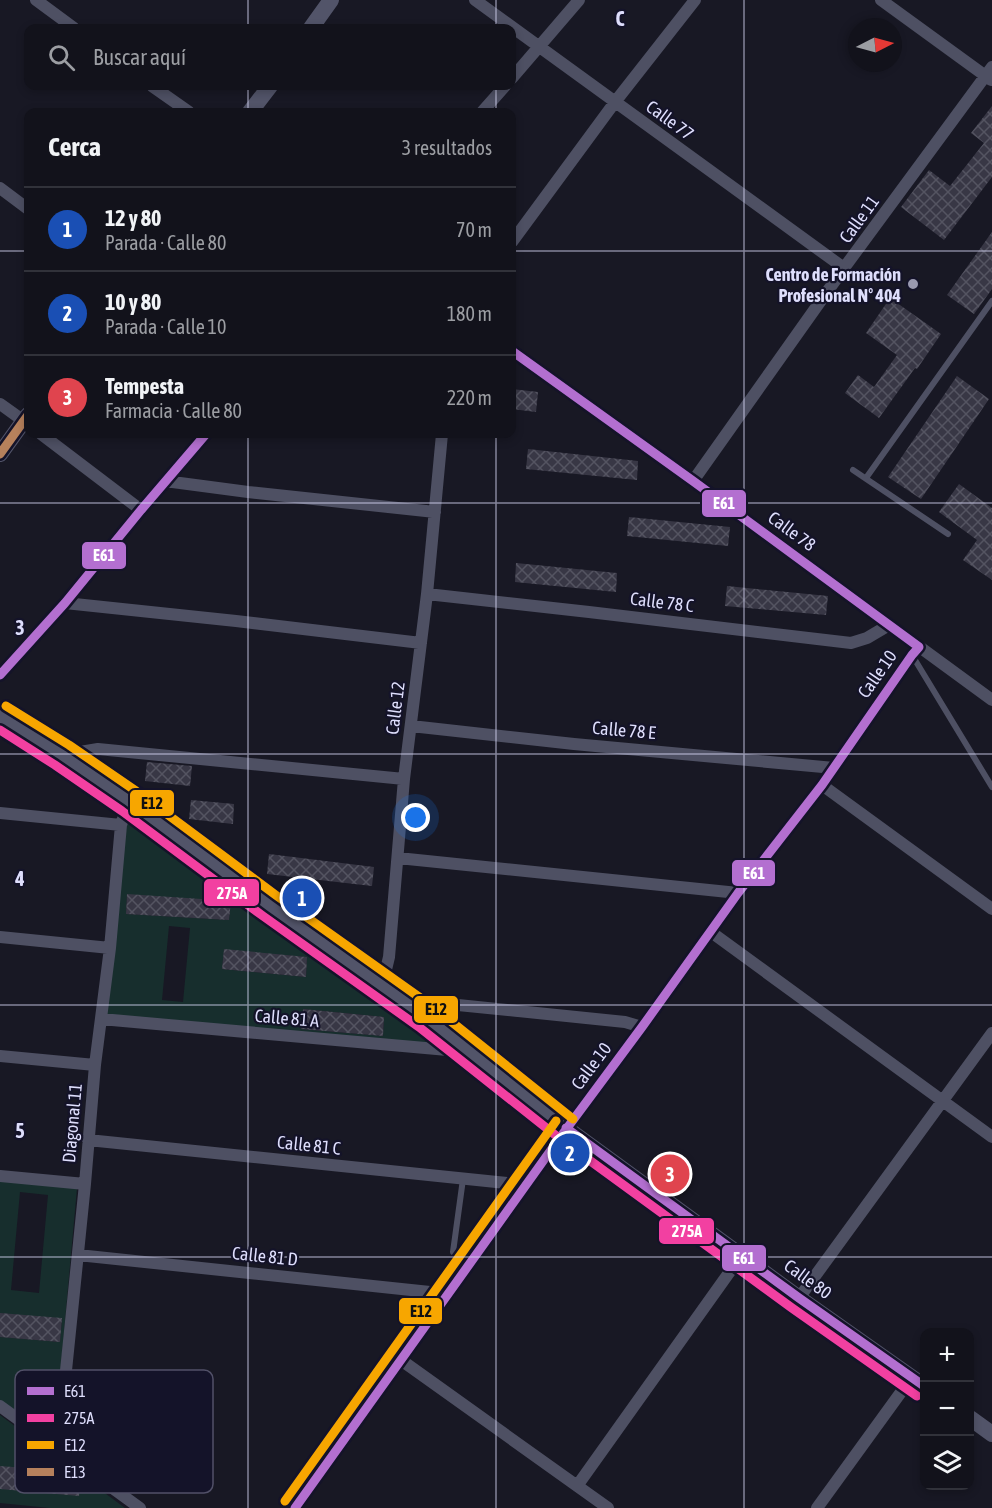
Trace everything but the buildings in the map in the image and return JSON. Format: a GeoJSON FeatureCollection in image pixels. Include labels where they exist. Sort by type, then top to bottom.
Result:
{"type":"FeatureCollection","features":[{"type":"Feature","properties":{"kind":"street"},"geometry":{"type":"LineString","coordinates":[[36,0],[69,24]]}},
{"type":"Feature","properties":{"kind":"street"},"geometry":{"type":"LineString","coordinates":[[314,24],[331,0]]}},
{"type":"Feature","properties":{"kind":"street","name":"Calle 77"},"geometry":{"type":"LineString","coordinates":[[475,0],[508,24]]}},
{"type":"Feature","properties":{"kind":"street"},"geometry":{"type":"LineString","coordinates":[[516,73],[579,0]]}},
{"type":"Feature","properties":{"kind":"street"},"geometry":{"type":"LineString","coordinates":[[516,237],[615,102],[695,0]]}},
{"type":"Feature","properties":{"kind":"street"},"geometry":{"type":"LineString","coordinates":[[881,0],[990,75]]}},
{"type":"Feature","properties":{"kind":"street","name":"Calle 77"},"geometry":{"type":"LineString","coordinates":[[516,29],[844,268]]}},
{"type":"Feature","properties":{"kind":"street","name":"Calle 11"},"geometry":{"type":"LineString","coordinates":[[693,481],[844,268],[990,75]]}},
{"type":"Feature","properties":{"kind":"street"},"geometry":{"type":"LineString","coordinates":[[158,90],[183,108]]}},
{"type":"Feature","properties":{"kind":"street"},"geometry":{"type":"LineString","coordinates":[[253,108],[267,90]]}},
{"type":"Feature","properties":{"kind":"street"},"geometry":{"type":"LineString","coordinates":[[486,108],[501,90]]}},
{"type":"Feature","properties":{"kind":"street"},"geometry":{"type":"LineString","coordinates":[[0,188],[24,206]]}},
{"type":"Feature","properties":{"kind":"street","name":"Calle 78"},"geometry":{"type":"LineString","coordinates":[[516,354],[889,625],[915,651],[992,700]]}},
{"type":"Feature","properties":{"kind":"street"},"geometry":{"type":"LineString","coordinates":[[0,404],[24,418]]}},
{"type":"Feature","properties":{"kind":"street"},"geometry":{"type":"LineString","coordinates":[[0,454],[24,424]]}},
{"type":"Feature","properties":{"kind":"street"},"geometry":{"type":"LineString","coordinates":[[46,438],[141,510]]}},
{"type":"Feature","properties":{"kind":"street"},"geometry":{"type":"LineString","coordinates":[[0,675],[65,603],[203,438]]}},
{"type":"Feature","properties":{"kind":"street","name":"Calle 12"},"geometry":{"type":"LineString","coordinates":[[382,986],[389,957],[404,779],[427,594],[442,438]]}},
{"type":"Feature","properties":{"kind":"street"},"geometry":{"type":"LineString","coordinates":[[165,482],[435,512]]}},
{"type":"Feature","properties":{"kind":"street","name":"Calle 78 C"},"geometry":{"type":"LineString","coordinates":[[427,594],[851,643],[867,638],[889,625]]}},
{"type":"Feature","properties":{"kind":"street"},"geometry":{"type":"LineString","coordinates":[[65,603],[421,643]]}},
{"type":"Feature","properties":{"kind":"street","name":"Calle 10"},"geometry":{"type":"LineString","coordinates":[[295,1508],[566,1128],[738,893],[822,785],[915,651]]}},
{"type":"Feature","properties":{"kind":"street","name":"Calle 80"},"geometry":{"type":"LineString","coordinates":[[0,716],[129,801],[270,906],[426,1017],[566,1128],[918,1382]]}},
{"type":"Feature","properties":{"kind":"street","name":"Calle 78 E"},"geometry":{"type":"LineString","coordinates":[[411,726],[574,744],[834,768]]}},
{"type":"Feature","properties":{"kind":"street"},"geometry":{"type":"LineString","coordinates":[[62,755],[98,749],[404,779]]}},
{"type":"Feature","properties":{"kind":"street"},"geometry":{"type":"LineString","coordinates":[[822,785],[992,909]]}},
{"type":"Feature","properties":{"kind":"street","name":"Diagonal 11"},"geometry":{"type":"LineString","coordinates":[[66,1370],[95,1065],[110,948],[121,825],[129,801]]}},
{"type":"Feature","properties":{"kind":"street"},"geometry":{"type":"LineString","coordinates":[[0,813],[121,825]]}},
{"type":"Feature","properties":{"kind":"street"},"geometry":{"type":"LineString","coordinates":[[398,858],[738,893]]}},
{"type":"Feature","properties":{"kind":"street"},"geometry":{"type":"LineString","coordinates":[[711,932],[992,1137]]}},
{"type":"Feature","properties":{"kind":"street"},"geometry":{"type":"LineString","coordinates":[[0,937],[110,948]]}},
{"type":"Feature","properties":{"kind":"street"},"geometry":{"type":"LineString","coordinates":[[426,1017],[441,1009],[458,1005],[626,1022],[642,1027]]}},
{"type":"Feature","properties":{"kind":"street","name":"Calle 81 A"},"geometry":{"type":"LineString","coordinates":[[101,1019],[470,1052]]}},
{"type":"Feature","properties":{"kind":"street"},"geometry":{"type":"LineString","coordinates":[[799,1298],[992,1033]]}},
{"type":"Feature","properties":{"kind":"street"},"geometry":{"type":"LineString","coordinates":[[0,1056],[95,1065]]}},
{"type":"Feature","properties":{"kind":"street","name":"Calle 81 C"},"geometry":{"type":"LineString","coordinates":[[88,1140],[526,1185]]}},
{"type":"Feature","properties":{"kind":"street"},"geometry":{"type":"LineString","coordinates":[[0,1176],[85,1184]]}},
{"type":"Feature","properties":{"kind":"street","name":"Calle 81 D"},"geometry":{"type":"LineString","coordinates":[[78,1255],[449,1294]]}},
{"type":"Feature","properties":{"kind":"street"},"geometry":{"type":"LineString","coordinates":[[577,1486],[741,1256]]}},
{"type":"Feature","properties":{"kind":"street"},"geometry":{"type":"LineString","coordinates":[[401,1360],[608,1508]]}},
{"type":"Feature","properties":{"kind":"street"},"geometry":{"type":"LineString","coordinates":[[817,1508],[918,1382]]}},
{"type":"Feature","properties":{"kind":"street"},"geometry":{"type":"LineString","coordinates":[[0,1406],[15,1417]]}},
{"type":"Feature","properties":{"kind":"street"},"geometry":{"type":"LineString","coordinates":[[974,1421],[992,1434]]}},
{"type":"Feature","properties":{"kind":"street"},"geometry":{"type":"LineString","coordinates":[[119,1493],[140,1508]]}},
{"type":"Feature","properties":{"kind":"lane"},"geometry":{"type":"LineString","coordinates":[[866,478],[992,301]]}},
{"type":"Feature","properties":{"kind":"lane"},"geometry":{"type":"LineString","coordinates":[[853,470],[948,534]]}},
{"type":"Feature","properties":{"kind":"lane"},"geometry":{"type":"LineString","coordinates":[[915,651],[992,787]]}},
{"type":"Feature","properties":{"kind":"lane"},"geometry":{"type":"LineString","coordinates":[[463,1179],[453,1252],[468,1266]]}},
{"type":"Feature","properties":{"kind":"green space"},"geometry":{"type":"Polygon","coordinates":[[[129,801],[470,1052],[101,1019],[129,801]],[[127,895],[126,914],[229,920],[231,901],[127,895]],[[169,926],[162,1000],[183,1002],[190,928],[169,926]],[[224,950],[222,969],[306,977],[307,957],[224,950]],[[303,1009],[301,1029],[383,1036],[384,1017],[303,1009]]]}},
{"type":"Feature","properties":{"kind":"green space"},"geometry":{"type":"Polygon","coordinates":[[[0,1180],[77,1188],[61,1370],[15,1370],[15,1414],[0,1403],[0,1337],[60,1342],[62,1319],[0,1313],[0,1180]],[[20,1192],[11,1290],[39,1293],[48,1195],[20,1192]]]}},
{"type":"Feature","properties":{"kind":"green space"},"geometry":{"type":"Polygon","coordinates":[[[0,1415],[15,1426],[15,1493],[105,1493],[125,1508],[50,1508],[0,1503],[0,1415]]]}},
{"type":"Feature","properties":{"kind":"transit line","name":"E61"},"geometry":{"type":"LineString","coordinates":[[295,1508],[556,1143],[738,893],[822,785],[919,647],[516,354]]}},
{"type":"Feature","properties":{"kind":"transit line","name":"E13"},"geometry":{"type":"LineString","coordinates":[[0,454],[24,421]]}},
{"type":"Feature","properties":{"kind":"transit line","name":"E61"},"geometry":{"type":"LineString","coordinates":[[0,675],[65,603],[203,438]]}},
{"type":"Feature","properties":{"kind":"transit line","name":"E12"},"geometry":{"type":"LineString","coordinates":[[6,706],[69,745],[136,791],[277,896],[433,1007],[573,1119]]}},
{"type":"Feature","properties":{"kind":"transit line","name":"275A"},"geometry":{"type":"LineString","coordinates":[[0,730],[122,811],[263,916],[419,1027],[559,1138],[917,1396]]}},
{"type":"Feature","properties":{"kind":"transit line","name":"E12"},"geometry":{"type":"LineString","coordinates":[[285,1501],[556,1121]]}},
{"type":"Feature","properties":{"kind":"transit line","name":"E61"},"geometry":{"type":"LineString","coordinates":[[566,1128],[920,1383]]}},
{"type":"Feature","properties":{"kind":"place","name":"Centro de Formación Profesional N° 404"},"geometry":{"type":"Point","coordinates":[913,284]}},
{"type":"Feature","properties":{"kind":"place","name":"12 y 80"},"geometry":{"type":"Point","coordinates":[302,898]}},
{"type":"Feature","properties":{"kind":"place","name":"10 y 80"},"geometry":{"type":"Point","coordinates":[570,1153]}},
{"type":"Feature","properties":{"kind":"place","name":"Tempesta"},"geometry":{"type":"Point","coordinates":[670,1174]}}]}
